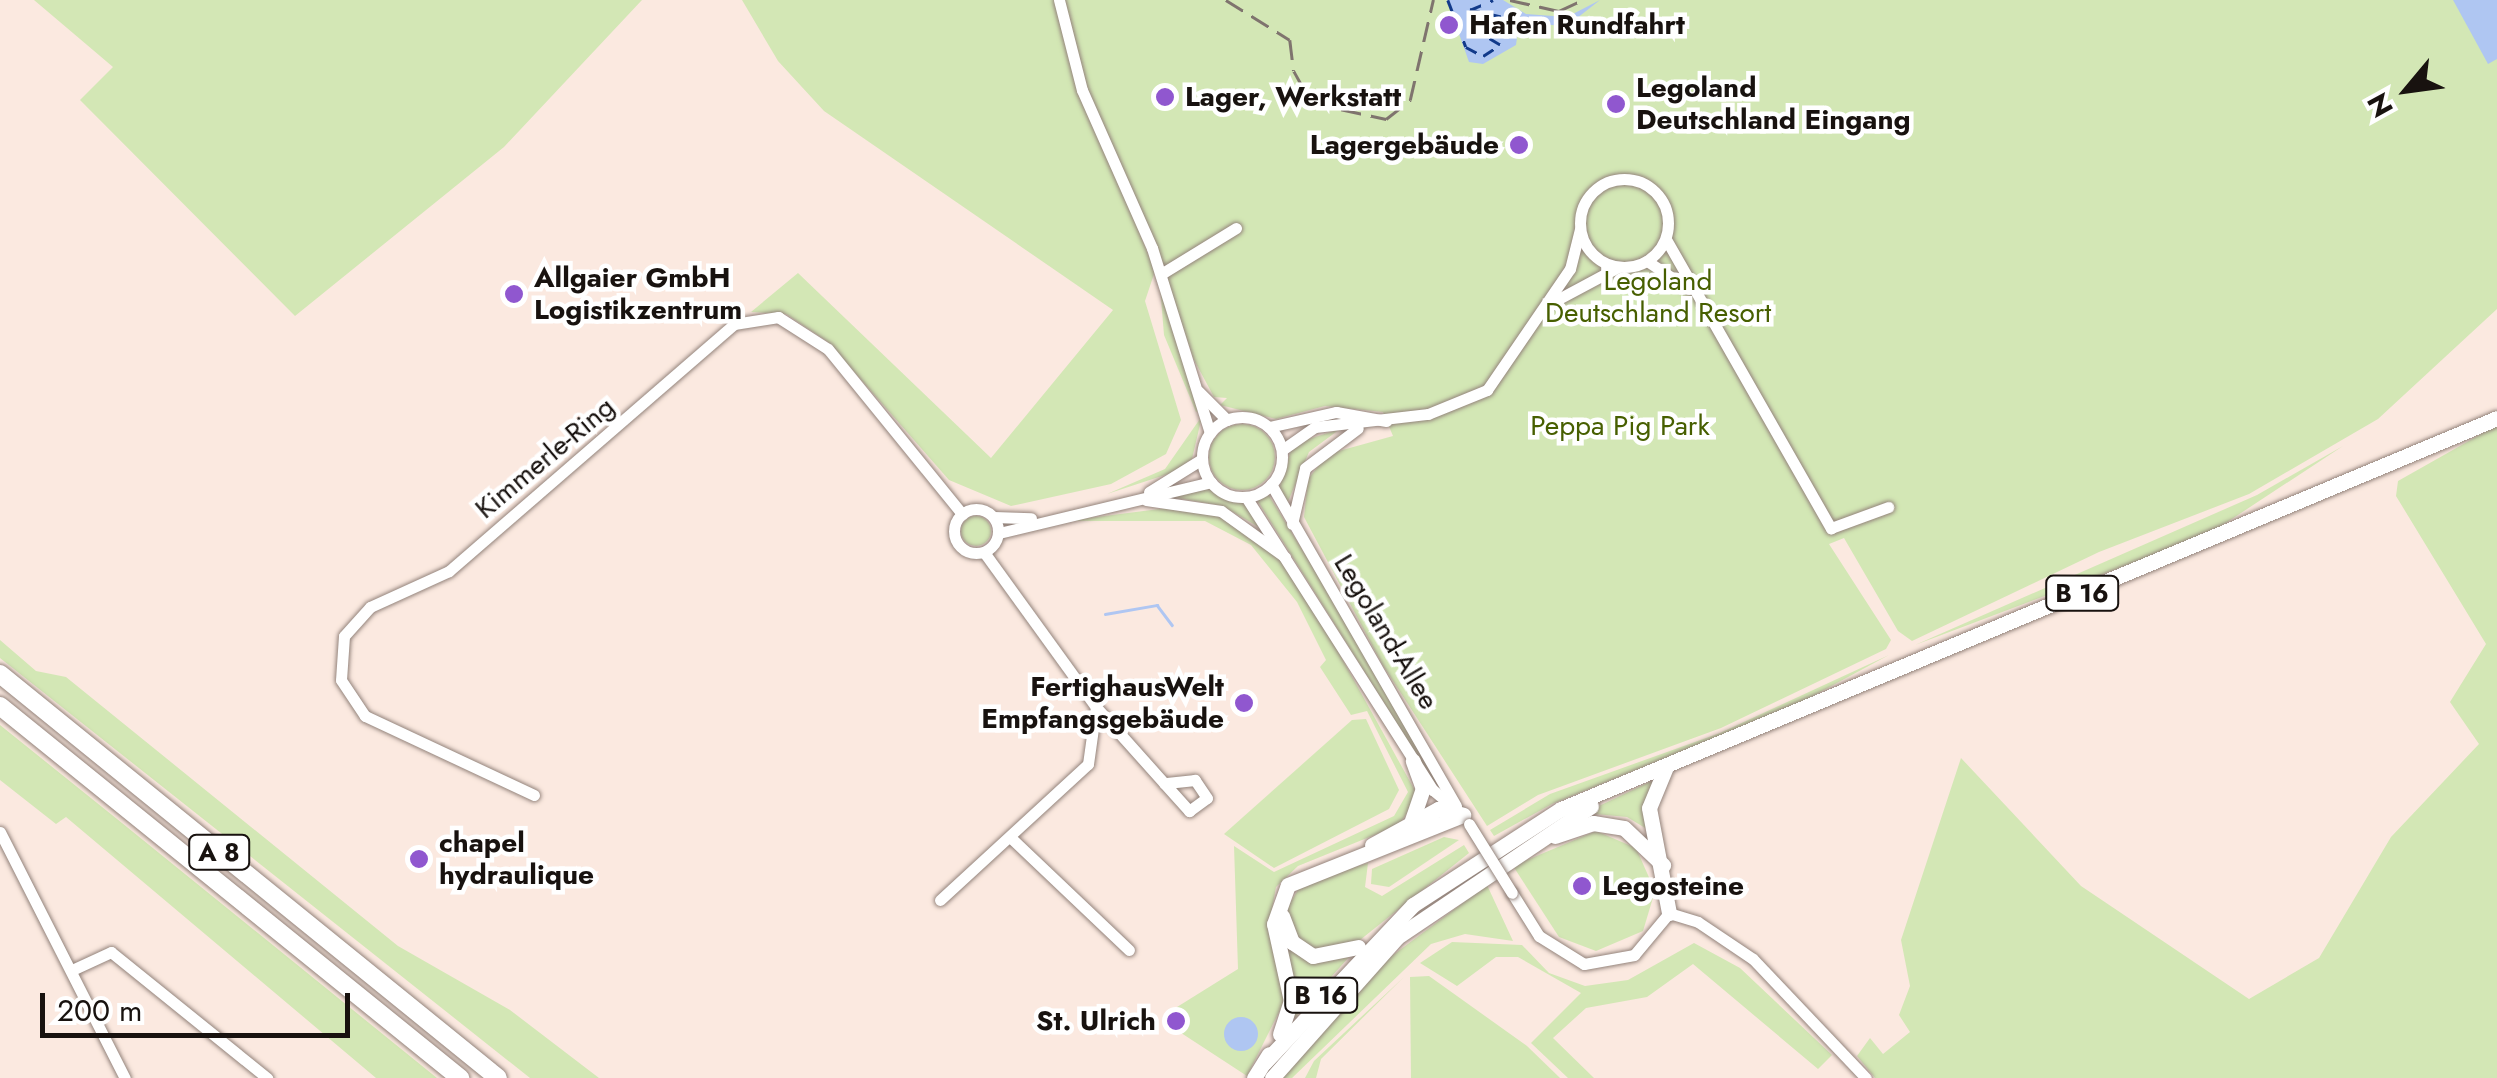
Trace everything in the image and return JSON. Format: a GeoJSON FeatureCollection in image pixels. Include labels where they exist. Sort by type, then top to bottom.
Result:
{"type":"FeatureCollection","features":[{"type":"Feature","properties":{"kind":"highway","name":"A 8"},"geometry":{"type":"LineString","coordinates":[[0,674],[498,1078]]}},
{"type":"Feature","properties":{"kind":"highway","name":"A 8"},"geometry":{"type":"LineString","coordinates":[[0,706],[460,1078]]}},
{"type":"Feature","properties":{"kind":"main road","name":"B 16"},"geometry":{"type":"LineString","coordinates":[[1254,1078],[1383,932],[1536,822],[2497,418]]}},
{"type":"Feature","properties":{"kind":"main road"},"geometry":{"type":"LineString","coordinates":[[1412,823],[1423,789],[1414,760]]}},
{"type":"Feature","properties":{"kind":"main road","name":"B 16"},"geometry":{"type":"LineString","coordinates":[[1272,1078],[1374,958],[1517,852],[1666,767]]}},
{"type":"Feature","properties":{"kind":"main road"},"geometry":{"type":"LineString","coordinates":[[1666,767],[1649,808],[1663,864],[1669,913]]}},
{"type":"Feature","properties":{"kind":"main road"},"geometry":{"type":"LineString","coordinates":[[1357,856],[1438,809],[1463,815]]}},
{"type":"Feature","properties":{"kind":"main road"},"geometry":{"type":"LineString","coordinates":[[1264,1063],[1290,1001],[1274,924],[1280,902],[1300,874],[1463,815]]}},
{"type":"Feature","properties":{"kind":"main road"},"geometry":{"type":"LineString","coordinates":[[1517,852],[1592,823],[1637,835],[1663,864]]}},
{"type":"Feature","properties":{"kind":"main road"},"geometry":{"type":"LineString","coordinates":[[1280,902],[1286,932],[1313,956],[1346,954],[1383,932]]}},
{"type":"Feature","properties":{"kind":"street"},"geometry":{"type":"LineString","coordinates":[[1059,0],[1082,90],[1161,274],[1210,432],[1202,460],[1211,482]]}},
{"type":"Feature","properties":{"kind":"street"},"geometry":{"type":"LineString","coordinates":[[1164,783],[1096,706],[984,552],[999,532],[1035,519],[1211,482],[1246,496],[1271,484],[1282,450],[1315,428],[1358,428],[1390,422],[1486,390],[1548,305],[1591,193],[1626,178],[1660,196],[1666,241],[1831,528],[1888,507]]}},
{"type":"Feature","properties":{"kind":"street"},"geometry":{"type":"LineString","coordinates":[[1161,274],[1236,228]]}},
{"type":"Feature","properties":{"kind":"street"},"geometry":{"type":"LineString","coordinates":[[1580,229],[1593,254],[1618,266]]}},
{"type":"Feature","properties":{"kind":"street"},"geometry":{"type":"LineString","coordinates":[[1548,305],[1618,266],[1646,261],[1666,241]]}},
{"type":"Feature","properties":{"kind":"street"},"geometry":{"type":"LineString","coordinates":[[1646,261],[1696,295]]}},
{"type":"Feature","properties":{"kind":"street","name":"Kimmerle-Ring"},"geometry":{"type":"LineString","coordinates":[[534,795],[358,710],[339,661],[357,616],[449,571],[751,318],[786,320],[828,349],[933,472],[962,514],[958,544],[984,552]]}},
{"type":"Feature","properties":{"kind":"street"},"geometry":{"type":"LineString","coordinates":[[1196,389],[1228,420],[1269,427],[1336,412],[1390,422]]}},
{"type":"Feature","properties":{"kind":"street"},"geometry":{"type":"LineString","coordinates":[[1210,432],[1228,420]]}},
{"type":"Feature","properties":{"kind":"street"},"geometry":{"type":"LineString","coordinates":[[1269,427],[1282,450]]}},
{"type":"Feature","properties":{"kind":"street"},"geometry":{"type":"LineString","coordinates":[[1292,524],[1305,468],[1358,428]]}},
{"type":"Feature","properties":{"kind":"street"},"geometry":{"type":"LineString","coordinates":[[1137,500],[1202,460]]}},
{"type":"Feature","properties":{"kind":"street"},"geometry":{"type":"LineString","coordinates":[[921,479],[933,472]]}},
{"type":"Feature","properties":{"kind":"street","name":"Legoland-Allee"},"geometry":{"type":"LineString","coordinates":[[1271,484],[1463,815]]}},
{"type":"Feature","properties":{"kind":"street","name":"Legoland-Allee"},"geometry":{"type":"LineString","coordinates":[[1246,496],[1304,577],[1414,760],[1463,815]]}},
{"type":"Feature","properties":{"kind":"street"},"geometry":{"type":"LineString","coordinates":[[1137,500],[1221,511],[1270,540],[1304,577]]}},
{"type":"Feature","properties":{"kind":"street"},"geometry":{"type":"LineString","coordinates":[[962,514],[1035,519]]}},
{"type":"Feature","properties":{"kind":"street"},"geometry":{"type":"LineString","coordinates":[[994,518],[999,532]]}},
{"type":"Feature","properties":{"kind":"street"},"geometry":{"type":"LineString","coordinates":[[940,900],[1088,764],[1096,706]]}},
{"type":"Feature","properties":{"kind":"street"},"geometry":{"type":"LineString","coordinates":[[1463,815],[1539,936],[1584,964],[1634,956],[1669,913],[1753,959],[1866,1078]]}},
{"type":"Feature","properties":{"kind":"street"},"geometry":{"type":"LineString","coordinates":[[0,832],[125,1078]]}},
{"type":"Feature","properties":{"kind":"street"},"geometry":{"type":"LineString","coordinates":[[1010,837],[1129,950]]}},
{"type":"Feature","properties":{"kind":"street"},"geometry":{"type":"LineString","coordinates":[[72,970],[112,952],[267,1078]]}},
{"type":"Feature","properties":{"kind":"green space"},"geometry":{"type":"Polygon","coordinates":[[[34,0],[642,0],[504,147],[295,316],[80,100],[113,67],[34,0]]]}},
{"type":"Feature","properties":{"kind":"green space","name":"Legoland Deutschland Resort"},"geometry":{"type":"Polygon","coordinates":[[[742,0],[2497,0],[2497,309],[2378,419],[2249,494],[2099,552],[1912,641],[1898,631],[1844,538],[1829,544],[1891,640],[1886,649],[1721,728],[1538,795],[1487,826],[1382,664],[1304,517],[1308,479],[1328,454],[1393,436],[1383,412],[1325,406],[1276,419],[1220,405],[1227,398],[1214,397],[1193,358],[1155,242],[1068,58],[1155,271],[1145,301],[1181,420],[1166,454],[1111,484],[1011,506],[949,480],[828,342],[786,314],[751,312],[798,273],[991,458],[1113,310],[824,111],[778,61],[742,0]]]}},
{"type":"Feature","properties":{"kind":"green space"},"geometry":{"type":"Polygon","coordinates":[[[1160,286],[1200,410],[1196,412],[1164,335],[1160,286]]]}},
{"type":"Feature","properties":{"kind":"green space"},"geometry":{"type":"Polygon","coordinates":[[[1202,416],[1192,459],[1174,472],[1107,494],[1165,469],[1202,416]]]}},
{"type":"Feature","properties":{"kind":"green space"},"geometry":{"type":"Polygon","coordinates":[[[1242,424],[1265,434],[1275,457],[1265,480],[1242,490],[1219,480],[1209,457],[1219,434],[1242,424]]]}},
{"type":"Feature","properties":{"kind":"green space"},"geometry":{"type":"Polygon","coordinates":[[[2497,425],[2497,1078],[1875,1078],[1857,1056],[1870,1038],[1883,1054],[1910,1032],[1899,1015],[1910,986],[1901,940],[1961,758],[2081,886],[2249,999],[2319,958],[2391,837],[2479,744],[2450,702],[2486,644],[2396,496],[2398,481],[2497,425]]]}},
{"type":"Feature","properties":{"kind":"green space"},"geometry":{"type":"Polygon","coordinates":[[[1340,429],[1309,452],[1287,504],[1279,489],[1293,444],[1340,429]]]}},
{"type":"Feature","properties":{"kind":"green space"},"geometry":{"type":"Polygon","coordinates":[[[2343,446],[2209,534],[1915,645],[2257,495],[2343,446]]]}},
{"type":"Feature","properties":{"kind":"green space"},"geometry":{"type":"Polygon","coordinates":[[[1203,486],[1249,506],[1272,535],[1223,506],[1172,497],[1203,486]]]}},
{"type":"Feature","properties":{"kind":"green space"},"geometry":{"type":"Polygon","coordinates":[[[1268,494],[1446,784],[1441,794],[1257,500],[1268,494]]]}},
{"type":"Feature","properties":{"kind":"green space"},"geometry":{"type":"Polygon","coordinates":[[[1183,506],[1227,517],[1293,570],[1418,796],[1399,825],[1298,866],[1276,887],[1269,926],[1285,1000],[1247,1076],[1172,1027],[1169,1012],[1238,969],[1234,846],[1274,872],[1394,816],[1408,792],[1367,711],[1351,715],[1320,667],[1326,660],[1297,602],[1251,545],[1205,521],[1065,521],[1183,506]]]}},
{"type":"Feature","properties":{"kind":"green space"},"geometry":{"type":"Polygon","coordinates":[[[976,516],[986,521],[991,531],[986,541],[976,546],[966,541],[961,531],[966,521],[976,516]]]}},
{"type":"Feature","properties":{"kind":"green space"},"geometry":{"type":"Polygon","coordinates":[[[0,640],[36,671],[66,677],[398,946],[510,1010],[599,1078],[530,1078],[0,658],[0,640]]]}},
{"type":"Feature","properties":{"kind":"green space"},"geometry":{"type":"Polygon","coordinates":[[[1889,655],[1796,705],[1552,804],[1494,836],[1490,830],[1550,794],[1720,733],[1889,655]]]}},
{"type":"Feature","properties":{"kind":"green space"},"geometry":{"type":"Polygon","coordinates":[[[1366,719],[1399,790],[1389,809],[1274,868],[1224,834],[1352,720],[1366,719]]]}},
{"type":"Feature","properties":{"kind":"green space"},"geometry":{"type":"Polygon","coordinates":[[[0,725],[437,1078],[376,1078],[66,817],[56,824],[0,780],[0,725]]]}},
{"type":"Feature","properties":{"kind":"green space"},"geometry":{"type":"Polygon","coordinates":[[[1656,779],[1650,831],[1627,817],[1584,813],[1656,779]]]}},
{"type":"Feature","properties":{"kind":"green space"},"geometry":{"type":"Polygon","coordinates":[[[1596,831],[1636,848],[1655,891],[1643,931],[1596,951],[1559,937],[1513,866],[1596,831]]]}},
{"type":"Feature","properties":{"kind":"green space"},"geometry":{"type":"Polygon","coordinates":[[[1444,837],[1459,840],[1389,887],[1371,884],[1372,869],[1444,837]]]}},
{"type":"Feature","properties":{"kind":"green space"},"geometry":{"type":"Polygon","coordinates":[[[1464,845],[1469,853],[1355,944],[1321,953],[1300,943],[1286,910],[1302,883],[1368,863],[1365,887],[1382,896],[1464,845]]]}},
{"type":"Feature","properties":{"kind":"green space"},"geometry":{"type":"Polygon","coordinates":[[[1487,885],[1513,941],[1465,934],[1431,944],[1292,1078],[1278,1078],[1377,967],[1487,885]]]}},
{"type":"Feature","properties":{"kind":"green space"},"geometry":{"type":"Polygon","coordinates":[[[1280,929],[1313,961],[1349,957],[1291,1022],[1280,929]]]}},
{"type":"Feature","properties":{"kind":"green space"},"geometry":{"type":"Polygon","coordinates":[[[1452,942],[1522,945],[1549,973],[1585,986],[1628,980],[1694,943],[1740,968],[1832,1055],[1818,1069],[1693,964],[1647,997],[1586,1008],[1553,1038],[1594,1078],[1568,1078],[1531,1043],[1581,993],[1518,957],[1496,957],[1457,986],[1420,963],[1452,942]]]}},
{"type":"Feature","properties":{"kind":"green space"},"geometry":{"type":"Polygon","coordinates":[[[1429,976],[1527,1046],[1560,1078],[1411,1078],[1410,977],[1429,976]]]}},
{"type":"Feature","properties":{"kind":"green space"},"geometry":{"type":"Polygon","coordinates":[[[1404,977],[1321,1059],[1316,1078],[1305,1078],[1314,1061],[1404,977]]]}},
{"type":"Feature","properties":{"kind":"water"},"geometry":{"type":"Polygon","coordinates":[[[1447,0],[1503,0],[1526,14],[1567,17],[1600,0],[1567,26],[1519,23],[1516,45],[1483,64],[1469,62],[1447,0]]]}},
{"type":"Feature","properties":{"kind":"water"},"geometry":{"type":"Polygon","coordinates":[[[2453,0],[2497,0],[2497,59],[2488,64],[2453,0]]]}},
{"type":"Feature","properties":{"kind":"water"},"geometry":{"type":"Polygon","coordinates":[[[1241,1017],[1253,1022],[1258,1034],[1253,1046],[1241,1051],[1229,1046],[1224,1034],[1229,1022],[1241,1017]]]}},
{"type":"Feature","properties":{"kind":"waterway"},"geometry":{"type":"LineString","coordinates":[[1105,614],[1157,605],[1172,625]]}},
{"type":"Feature","properties":{"kind":"ferry route"},"geometry":{"type":"LineString","coordinates":[[1448,0],[1466,47],[1483,56],[1500,45],[1480,33],[1501,17],[1470,10],[1493,0]]}},
{"type":"Feature","properties":{"kind":"railway"},"geometry":{"type":"LineString","coordinates":[[1226,0],[1290,40],[1294,71],[1312,103],[1386,119],[1410,100],[1433,0]]}},
{"type":"Feature","properties":{"kind":"railway"},"geometry":{"type":"LineString","coordinates":[[1510,0],[1559,11],[1583,0]]}},
{"type":"Feature","properties":{"kind":"place","name":"Hafen Rundfahrt"},"geometry":{"type":"Point","coordinates":[1449,25]}},
{"type":"Feature","properties":{"kind":"place","name":"Lager, Werkstatt"},"geometry":{"type":"Point","coordinates":[1165,97]}},
{"type":"Feature","properties":{"kind":"place","name":"Legoland Deutschland Eingang"},"geometry":{"type":"Point","coordinates":[1616,104]}},
{"type":"Feature","properties":{"kind":"place","name":"Lagergebäude"},"geometry":{"type":"Point","coordinates":[1519,145]}},
{"type":"Feature","properties":{"kind":"place","name":"Allgaier GmbH Logistikzentrum"},"geometry":{"type":"Point","coordinates":[514,294]}},
{"type":"Feature","properties":{"kind":"place","name":"FertighausWelt Empfangsgebäude"},"geometry":{"type":"Point","coordinates":[1244,703]}},
{"type":"Feature","properties":{"kind":"place","name":"chapel hydraulique"},"geometry":{"type":"Point","coordinates":[419,859]}},
{"type":"Feature","properties":{"kind":"place","name":"Legosteine"},"geometry":{"type":"Point","coordinates":[1582,886]}},
{"type":"Feature","properties":{"kind":"place","name":"St. Ulrich"},"geometry":{"type":"Point","coordinates":[1176,1021]}},
{"type":"Feature","properties":{"kind":"park label","name":"Peppa Pig Park"},"geometry":{"type":"Point","coordinates":[1620,426]}}]}
